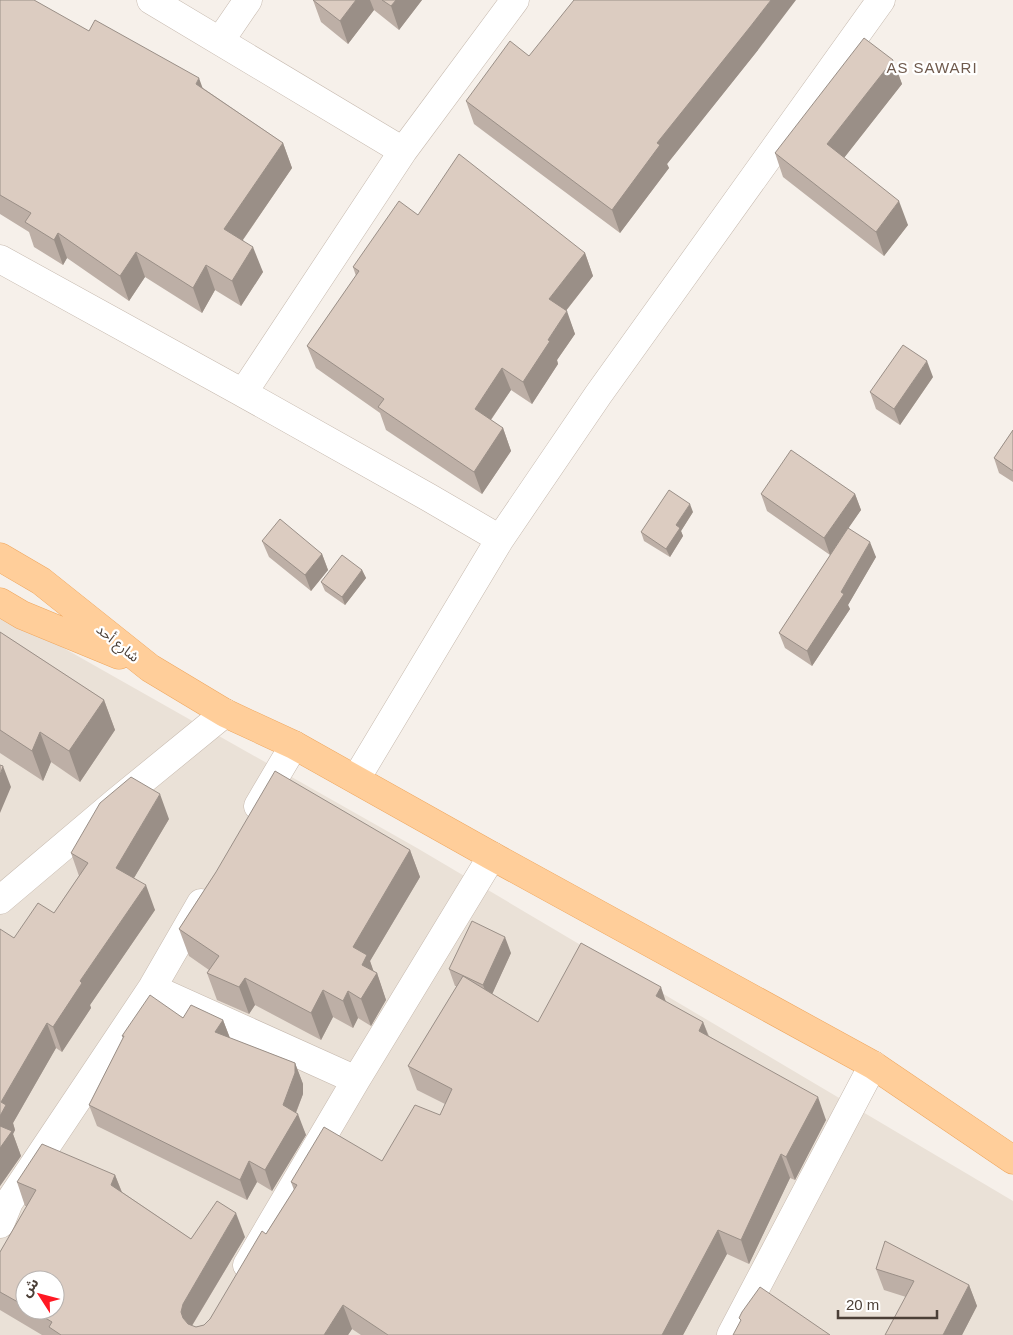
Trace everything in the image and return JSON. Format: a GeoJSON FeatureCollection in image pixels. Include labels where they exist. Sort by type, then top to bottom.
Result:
{"type":"FeatureCollection","features":[{"type":"Feature","properties":{"kind":"main road","name":"شارع أحد"},"geometry":{"type":"LineString","coordinates":[[0,558],[41,581],[150,668]]}},
{"type":"Feature","properties":{"kind":"main road","name":"شارع أحد"},"geometry":{"type":"LineString","coordinates":[[0,602],[22,615],[150,668]]}},
{"type":"Feature","properties":{"kind":"main road"},"geometry":{"type":"LineString","coordinates":[[150,668],[225,713],[294,745],[873,1065],[1013,1160]]}},
{"type":"Feature","properties":{"kind":"street"},"geometry":{"type":"LineString","coordinates":[[151,0],[403,151]]}},
{"type":"Feature","properties":{"kind":"street"},"geometry":{"type":"LineString","coordinates":[[220,41],[248,0]]}},
{"type":"Feature","properties":{"kind":"street"},"geometry":{"type":"LineString","coordinates":[[243,393],[403,151],[515,0]]}},
{"type":"Feature","properties":{"kind":"street"},"geometry":{"type":"LineString","coordinates":[[356,779],[500,539],[598,395],[881,0]]}},
{"type":"Feature","properties":{"kind":"street"},"geometry":{"type":"LineString","coordinates":[[0,260],[243,393],[500,539]]}},
{"type":"Feature","properties":{"kind":"street"},"geometry":{"type":"LineString","coordinates":[[0,900],[225,713]]}},
{"type":"Feature","properties":{"kind":"street"},"geometry":{"type":"LineString","coordinates":[[245,828],[294,745]]}},
{"type":"Feature","properties":{"kind":"street"},"geometry":{"type":"LineString","coordinates":[[235,1284],[492,856]]}},
{"type":"Feature","properties":{"kind":"street"},"geometry":{"type":"LineString","coordinates":[[0,1224],[9,1202],[152,988],[216,879]]}},
{"type":"Feature","properties":{"kind":"street"},"geometry":{"type":"LineString","coordinates":[[152,988],[356,1080]]}},
{"type":"Feature","properties":{"kind":"street"},"geometry":{"type":"LineString","coordinates":[[731,1335],[873,1065]]}},
{"type":"Feature","properties":{"kind":"shaded area"},"geometry":{"type":"Polygon","coordinates":[[[0,612],[417,848],[1013,1201],[1013,1335],[0,1335],[0,612]]]}},
{"type":"Feature","properties":{"kind":"building"},"geometry":{"type":"Polygon","coordinates":[[[0,0],[34,0],[89,31],[95,20],[199,78],[196,84],[283,143],[224,229],[253,247],[232,281],[206,265],[193,288],[136,252],[120,276],[58,233],[54,240],[25,222],[31,213],[0,195],[0,0]]]}},
{"type":"Feature","properties":{"kind":"building"},"geometry":{"type":"Polygon","coordinates":[[[313,0],[356,0],[340,21],[313,0]]]}},
{"type":"Feature","properties":{"kind":"building"},"geometry":{"type":"Polygon","coordinates":[[[382,0],[396,0],[391,6],[382,0]]]}},
{"type":"Feature","properties":{"kind":"building"},"geometry":{"type":"Polygon","coordinates":[[[574,0],[771,0],[657,143],[660,145],[612,210],[466,101],[510,41],[529,56],[574,0]]]}},
{"type":"Feature","properties":{"kind":"building"},"geometry":{"type":"Polygon","coordinates":[[[864,38],[893,60],[827,144],[899,201],[876,232],[775,153],[864,38]]]}},
{"type":"Feature","properties":{"kind":"building"},"geometry":{"type":"Polygon","coordinates":[[[459,154],[585,253],[549,299],[567,311],[523,382],[502,368],[475,409],[503,428],[474,472],[378,407],[384,399],[307,346],[359,271],[353,267],[399,201],[418,215],[459,154]]]}},
{"type":"Feature","properties":{"kind":"building"},"geometry":{"type":"Polygon","coordinates":[[[903,345],[927,361],[894,409],[870,392],[903,345]]]}},
{"type":"Feature","properties":{"kind":"building"},"geometry":{"type":"Polygon","coordinates":[[[1013,430],[1013,471],[994,458],[1013,430]]]}},
{"type":"Feature","properties":{"kind":"building"},"geometry":{"type":"Polygon","coordinates":[[[791,450],[855,494],[824,538],[761,494],[791,450]]]}},
{"type":"Feature","properties":{"kind":"building"},"geometry":{"type":"Polygon","coordinates":[[[669,490],[690,504],[676,525],[680,528],[666,549],[641,532],[669,490]]]}},
{"type":"Feature","properties":{"kind":"building"},"geometry":{"type":"Polygon","coordinates":[[[280,519],[322,554],[305,575],[262,541],[280,519]]]}},
{"type":"Feature","properties":{"kind":"building"},"geometry":{"type":"Polygon","coordinates":[[[848,528],[870,542],[841,592],[844,594],[807,651],[779,633],[848,528]]]}},
{"type":"Feature","properties":{"kind":"building"},"geometry":{"type":"Polygon","coordinates":[[[342,555],[362,570],[342,597],[321,582],[342,555]]]}},
{"type":"Feature","properties":{"kind":"building"},"geometry":{"type":"Polygon","coordinates":[[[0,632],[104,700],[69,751],[40,732],[32,751],[0,730],[0,632]]]}},
{"type":"Feature","properties":{"kind":"building"},"geometry":{"type":"Polygon","coordinates":[[[275,771],[410,850],[353,947],[367,955],[362,965],[377,973],[361,999],[348,991],[343,1001],[323,990],[311,1013],[245,978],[239,987],[207,973],[219,956],[179,929],[216,872],[275,771]]]}},
{"type":"Feature","properties":{"kind":"building"},"geometry":{"type":"Polygon","coordinates":[[[131,777],[160,794],[116,868],[146,885],[80,981],[82,983],[53,1027],[47,1023],[1,1102],[6,1105],[0,1116],[0,929],[14,938],[38,903],[54,913],[88,863],[71,853],[100,803],[131,777]]]}},
{"type":"Feature","properties":{"kind":"building"},"geometry":{"type":"Polygon","coordinates":[[[472,921],[505,937],[483,985],[449,969],[472,921]]]}},
{"type":"Feature","properties":{"kind":"building"},"geometry":{"type":"Polygon","coordinates":[[[581,943],[661,987],[656,996],[703,1022],[699,1031],[818,1097],[786,1157],[781,1154],[741,1240],[718,1230],[662,1335],[388,1335],[343,1305],[324,1335],[61,1335],[49,1327],[52,1322],[49,1320],[65,1320],[65,1270],[15,1270],[15,1300],[0,1292],[0,1252],[36,1190],[17,1182],[42,1144],[115,1175],[111,1185],[191,1239],[217,1201],[236,1213],[183,1304],[181,1312],[188,1324],[196,1327],[204,1325],[210,1319],[262,1231],[266,1234],[297,1185],[291,1182],[324,1127],[382,1161],[415,1105],[440,1115],[452,1089],[408,1066],[463,976],[538,1022],[581,943]]]}},
{"type":"Feature","properties":{"kind":"building"},"geometry":{"type":"Polygon","coordinates":[[[150,995],[183,1018],[191,1005],[223,1020],[215,1032],[295,1063],[295,1073],[283,1105],[298,1114],[265,1170],[249,1161],[240,1180],[89,1105],[124,1036],[122,1036],[150,995]]]}},
{"type":"Feature","properties":{"kind":"building"},"geometry":{"type":"Polygon","coordinates":[[[0,1126],[12,1131],[0,1148],[0,1126]]]}},
{"type":"Feature","properties":{"kind":"building"},"geometry":{"type":"Polygon","coordinates":[[[885,1241],[969,1285],[943,1335],[885,1335],[914,1281],[876,1269],[885,1241]]]}},
{"type":"Feature","properties":{"kind":"building"},"geometry":{"type":"Polygon","coordinates":[[[760,1287],[830,1335],[733,1335],[741,1320],[739,1318],[742,1312],[760,1287]]]}},
{"type":"Feature","properties":{"kind":"district","name":"AS SAWARI"},"geometry":{"type":"Point","coordinates":[932,68]}}]}
